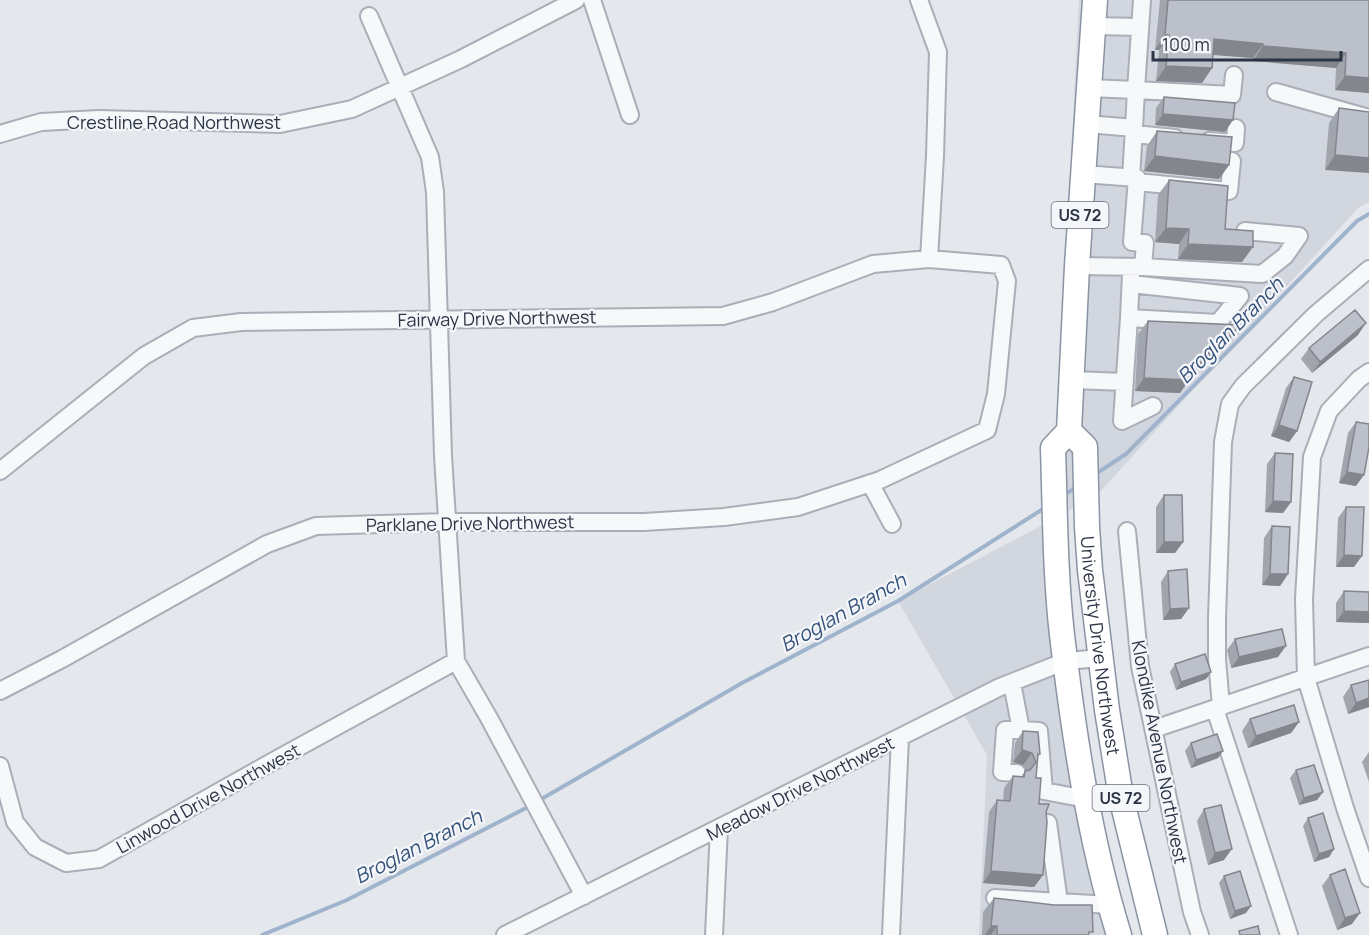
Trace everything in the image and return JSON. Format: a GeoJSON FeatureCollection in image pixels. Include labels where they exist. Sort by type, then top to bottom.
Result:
{"type":"FeatureCollection","features":[{"type":"Feature","properties":{"kind":"highway","name":"US 72"},"geometry":{"type":"LineString","coordinates":[[1070,430],[1077,266],[1095,0]]}},
{"type":"Feature","properties":{"kind":"highway","name":"University Drive Northwest"},"geometry":{"type":"LineString","coordinates":[[1119,935],[1110,905],[1078,760],[1062,635],[1053,448],[1070,430],[1085,447],[1087,527],[1101,658],[1121,797],[1155,935]]}},
{"type":"Feature","properties":{"kind":"street","name":"Crestline Road Northwest"},"geometry":{"type":"LineString","coordinates":[[0,134],[41,122],[99,119],[280,124],[352,109],[461,59],[576,0]]}},
{"type":"Feature","properties":{"kind":"street"},"geometry":{"type":"LineString","coordinates":[[592,0],[630,115]]}},
{"type":"Feature","properties":{"kind":"street"},"geometry":{"type":"LineString","coordinates":[[919,0],[938,52],[929,259]]}},
{"type":"Feature","properties":{"kind":"street"},"geometry":{"type":"LineString","coordinates":[[1142,0],[1134,131],[1132,242],[1145,243],[1131,284],[1122,421],[1153,406]]}},
{"type":"Feature","properties":{"kind":"street"},"geometry":{"type":"LineString","coordinates":[[369,16],[430,157],[435,192],[447,522],[456,661],[584,896]]}},
{"type":"Feature","properties":{"kind":"street"},"geometry":{"type":"LineString","coordinates":[[1093,26],[1140,27]]}},
{"type":"Feature","properties":{"kind":"street"},"geometry":{"type":"LineString","coordinates":[[1089,88],[1232,95],[1234,75]]}},
{"type":"Feature","properties":{"kind":"street"},"geometry":{"type":"LineString","coordinates":[[1276,92],[1369,118]]}},
{"type":"Feature","properties":{"kind":"street"},"geometry":{"type":"LineString","coordinates":[[1087,124],[1235,143],[1236,128]]}},
{"type":"Feature","properties":{"kind":"street"},"geometry":{"type":"LineString","coordinates":[[1083,174],[1229,191],[1232,161]]}},
{"type":"Feature","properties":{"kind":"street"},"geometry":{"type":"LineString","coordinates":[[1077,266],[1262,274],[1285,256],[1299,236],[1245,231]]}},
{"type":"Feature","properties":{"kind":"street","name":"Fairway Drive Northwest"},"geometry":{"type":"LineString","coordinates":[[0,471],[144,356],[193,328],[241,322],[723,316],[772,302],[873,264],[929,259],[1001,265],[1007,281],[1005,297]]}},
{"type":"Feature","properties":{"kind":"street"},"geometry":{"type":"LineString","coordinates":[[1289,935],[1218,708],[1217,607],[1223,442],[1230,404],[1243,386],[1316,314],[1369,269]]}},
{"type":"Feature","properties":{"kind":"street"},"geometry":{"type":"LineString","coordinates":[[1129,318],[1218,323],[1240,296],[1131,284]]}},
{"type":"Feature","properties":{"kind":"street","name":"Parklane Drive Northwest"},"geometry":{"type":"LineString","coordinates":[[0,691],[62,659],[267,544],[316,526],[447,522],[644,522],[723,517],[798,507],[870,483],[987,430],[996,394],[1005,297]]}},
{"type":"Feature","properties":{"kind":"street"},"geometry":{"type":"LineString","coordinates":[[1369,372],[1359,379],[1329,411],[1312,457],[1304,599],[1306,678],[1345,808],[1369,878]]}},
{"type":"Feature","properties":{"kind":"street"},"geometry":{"type":"LineString","coordinates":[[1072,380],[1125,382]]}},
{"type":"Feature","properties":{"kind":"street"},"geometry":{"type":"LineString","coordinates":[[870,483],[892,524]]}},
{"type":"Feature","properties":{"kind":"street","name":"Klondike Avenue Northwest"},"geometry":{"type":"LineString","coordinates":[[1127,531],[1140,666],[1192,912],[1200,935]]}},
{"type":"Feature","properties":{"kind":"street"},"geometry":{"type":"LineString","coordinates":[[1154,729],[1369,656]]}},
{"type":"Feature","properties":{"kind":"street","name":"Meadow Drive Northwest"},"geometry":{"type":"LineString","coordinates":[[505,935],[534,928],[584,896],[1000,687],[1066,661],[1101,658]]}},
{"type":"Feature","properties":{"kind":"street","name":"Linwood Drive Northwest"},"geometry":{"type":"LineString","coordinates":[[0,766],[15,822],[35,847],[66,863],[99,859],[456,661]]}},
{"type":"Feature","properties":{"kind":"street"},"geometry":{"type":"LineString","coordinates":[[1012,683],[1021,730]]}},
{"type":"Feature","properties":{"kind":"street"},"geometry":{"type":"LineString","coordinates":[[1030,775],[1039,731],[1005,730],[1002,772],[1030,775],[1044,791],[1086,799]]}},
{"type":"Feature","properties":{"kind":"street"},"geometry":{"type":"LineString","coordinates":[[891,935],[900,738]]}},
{"type":"Feature","properties":{"kind":"street"},"geometry":{"type":"LineString","coordinates":[[1048,823],[1059,902]]}},
{"type":"Feature","properties":{"kind":"street"},"geometry":{"type":"LineString","coordinates":[[714,935],[719,828]]}},
{"type":"Feature","properties":{"kind":"street"},"geometry":{"type":"LineString","coordinates":[[995,898],[1110,905]]}},
{"type":"Feature","properties":{"kind":"shaded area"},"geometry":{"type":"Polygon","coordinates":[[[1079,0],[1369,0],[1369,202],[1358,208],[1099,493],[1052,520],[1079,0]]]}},
{"type":"Feature","properties":{"kind":"shaded area"},"geometry":{"type":"Polygon","coordinates":[[[1052,520],[1118,935],[979,935],[987,755],[898,601],[1052,520]]]}},
{"type":"Feature","properties":{"kind":"building"},"geometry":{"type":"Polygon","coordinates":[[[1168,0],[1369,0],[1369,78],[1345,76],[1346,53],[1214,39],[1212,68],[1166,66],[1169,35],[1165,35],[1168,0]]]}},
{"type":"Feature","properties":{"kind":"building"},"geometry":{"type":"Polygon","coordinates":[[[1164,97],[1235,103],[1233,120],[1163,114],[1164,97]]]}},
{"type":"Feature","properties":{"kind":"building"},"geometry":{"type":"Polygon","coordinates":[[[1339,108],[1369,112],[1369,158],[1335,155],[1339,108]]]}},
{"type":"Feature","properties":{"kind":"building"},"geometry":{"type":"Polygon","coordinates":[[[1157,131],[1232,137],[1229,165],[1155,156],[1157,131]]]}},
{"type":"Feature","properties":{"kind":"building"},"geometry":{"type":"Polygon","coordinates":[[[1169,180],[1228,186],[1225,229],[1253,231],[1253,247],[1188,244],[1189,229],[1166,228],[1169,180]]]}},
{"type":"Feature","properties":{"kind":"building"},"geometry":{"type":"Polygon","coordinates":[[[1355,310],[1366,323],[1320,362],[1309,348],[1355,310]]]}},
{"type":"Feature","properties":{"kind":"building"},"geometry":{"type":"Polygon","coordinates":[[[1148,321],[1240,325],[1214,352],[1208,352],[1189,380],[1144,378],[1148,321]]]}},
{"type":"Feature","properties":{"kind":"building"},"geometry":{"type":"Polygon","coordinates":[[[1294,377],[1312,382],[1297,431],[1279,425],[1294,377]]]}},
{"type":"Feature","properties":{"kind":"building"},"geometry":{"type":"Polygon","coordinates":[[[1356,422],[1369,424],[1369,447],[1364,475],[1347,472],[1356,422]]]}},
{"type":"Feature","properties":{"kind":"building"},"geometry":{"type":"Polygon","coordinates":[[[1275,453],[1293,454],[1291,502],[1273,501],[1275,453]]]}},
{"type":"Feature","properties":{"kind":"building"},"geometry":{"type":"Polygon","coordinates":[[[1164,495],[1182,495],[1183,542],[1164,542],[1164,495]]]}},
{"type":"Feature","properties":{"kind":"building"},"geometry":{"type":"Polygon","coordinates":[[[1346,507],[1364,507],[1362,556],[1344,555],[1346,507]]]}},
{"type":"Feature","properties":{"kind":"building"},"geometry":{"type":"Polygon","coordinates":[[[1272,526],[1290,527],[1288,574],[1270,574],[1272,526]]]}},
{"type":"Feature","properties":{"kind":"building"},"geometry":{"type":"Polygon","coordinates":[[[1187,569],[1189,608],[1170,609],[1168,571],[1187,569]]]}},
{"type":"Feature","properties":{"kind":"building"},"geometry":{"type":"Polygon","coordinates":[[[1344,591],[1369,592],[1369,612],[1344,611],[1344,591]]]}},
{"type":"Feature","properties":{"kind":"building"},"geometry":{"type":"Polygon","coordinates":[[[1282,629],[1286,646],[1239,657],[1235,639],[1282,629]]]}},
{"type":"Feature","properties":{"kind":"building"},"geometry":{"type":"Polygon","coordinates":[[[1205,654],[1211,672],[1181,682],[1175,664],[1205,654]]]}},
{"type":"Feature","properties":{"kind":"building"},"geometry":{"type":"Polygon","coordinates":[[[1369,680],[1369,698],[1356,703],[1351,685],[1369,680]]]}},
{"type":"Feature","properties":{"kind":"building"},"geometry":{"type":"Polygon","coordinates":[[[1294,705],[1299,722],[1256,736],[1250,719],[1294,705]]]}},
{"type":"Feature","properties":{"kind":"building"},"geometry":{"type":"Polygon","coordinates":[[[1023,731],[1038,732],[1040,754],[1038,754],[1036,778],[1041,778],[1039,804],[1049,804],[1046,812],[1043,875],[991,871],[997,800],[1010,801],[1013,776],[1024,777],[1025,771],[1030,770],[1036,762],[1032,753],[1022,750],[1023,731]]]}},
{"type":"Feature","properties":{"kind":"building"},"geometry":{"type":"Polygon","coordinates":[[[1217,734],[1223,751],[1196,760],[1191,743],[1217,734]]]}},
{"type":"Feature","properties":{"kind":"building"},"geometry":{"type":"Polygon","coordinates":[[[1314,765],[1323,792],[1304,798],[1296,770],[1314,765]]]}},
{"type":"Feature","properties":{"kind":"building"},"geometry":{"type":"Polygon","coordinates":[[[1221,805],[1232,849],[1215,853],[1204,809],[1221,805]]]}},
{"type":"Feature","properties":{"kind":"building"},"geometry":{"type":"Polygon","coordinates":[[[1323,813],[1334,849],[1319,854],[1308,818],[1323,813]]]}},
{"type":"Feature","properties":{"kind":"building"},"geometry":{"type":"Polygon","coordinates":[[[1345,869],[1360,913],[1345,918],[1330,875],[1345,869]]]}},
{"type":"Feature","properties":{"kind":"building"},"geometry":{"type":"Polygon","coordinates":[[[1240,871],[1251,906],[1235,911],[1224,876],[1240,871]]]}},
{"type":"Feature","properties":{"kind":"building"},"geometry":{"type":"Polygon","coordinates":[[[994,898],[1054,905],[1092,905],[1093,932],[1089,932],[1088,935],[997,935],[997,926],[991,926],[994,898]]]}},
{"type":"Feature","properties":{"kind":"building"},"geometry":{"type":"Polygon","coordinates":[[[1258,926],[1260,935],[1240,935],[1239,931],[1258,926]]]}},
{"type":"Feature","properties":{"kind":"waterway","name":"Broglan Branch"},"geometry":{"type":"LineString","coordinates":[[1094,475],[1126,454],[1357,221],[1369,214]]}},
{"type":"Feature","properties":{"kind":"waterway","name":"Broglan Branch"},"geometry":{"type":"LineString","coordinates":[[1064,495],[1078,486]]}},
{"type":"Feature","properties":{"kind":"waterway","name":"Broglan Branch"},"geometry":{"type":"LineString","coordinates":[[538,801],[742,683],[898,601],[1046,507]]}},
{"type":"Feature","properties":{"kind":"waterway","name":"Broglan Branch"},"geometry":{"type":"LineString","coordinates":[[262,935],[347,900],[532,805]]}}]}
